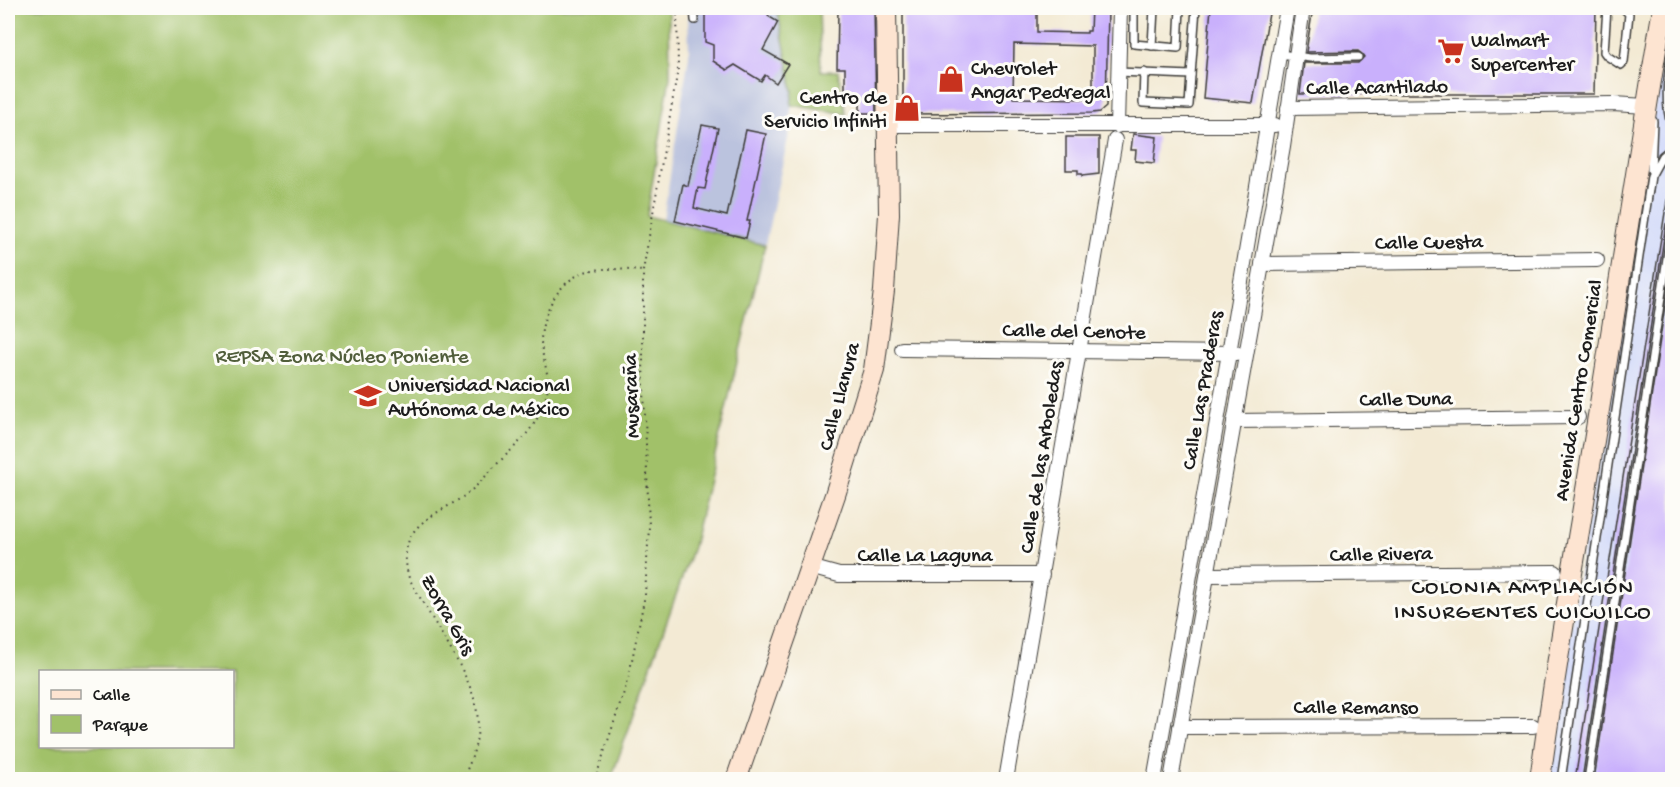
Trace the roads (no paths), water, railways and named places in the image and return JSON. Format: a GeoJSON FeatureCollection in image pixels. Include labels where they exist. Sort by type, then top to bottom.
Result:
{"type":"FeatureCollection","features":[{"type":"Feature","properties":{"kind":"street","name":"Calle Llanura"},"geometry":{"type":"LineString","coordinates":[[736,780],[871,384],[878,351],[888,250],[886,8]]}},
{"type":"Feature","properties":{"kind":"street","name":"Calle de las Arboledas"},"geometry":{"type":"LineString","coordinates":[[1006,780],[1116,133],[1120,8]]}},
{"type":"Feature","properties":{"kind":"street","name":"Calle Las Praderas"},"geometry":{"type":"LineString","coordinates":[[1154,780],[1287,8]]}},
{"type":"Feature","properties":{"kind":"street","name":"Calle Las Praderas"},"geometry":{"type":"LineString","coordinates":[[1171,780],[1286,124],[1303,8]]}},
{"type":"Feature","properties":{"kind":"street","name":"Avenida Centro Comercial"},"geometry":{"type":"LineString","coordinates":[[1540,780],[1663,8]]}},
{"type":"Feature","properties":{"kind":"street","name":"Calle Acantilado"},"geometry":{"type":"LineString","coordinates":[[1288,108],[1613,104],[1646,106]]}},
{"type":"Feature","properties":{"kind":"street"},"geometry":{"type":"LineString","coordinates":[[887,125],[1116,133],[1286,124]]}},
{"type":"Feature","properties":{"kind":"street","name":"Calle Cuesta"},"geometry":{"type":"LineString","coordinates":[[1262,264],[1597,260]]}},
{"type":"Feature","properties":{"kind":"street","name":"Calle del Cenote"},"geometry":{"type":"LineString","coordinates":[[902,349],[1246,353]]}},
{"type":"Feature","properties":{"kind":"street","name":"Calle Duna"},"geometry":{"type":"LineString","coordinates":[[1234,421],[1578,417]]}},
{"type":"Feature","properties":{"kind":"street","name":"Calle La Laguna"},"geometry":{"type":"LineString","coordinates":[[810,567],[839,575],[1042,575]]}},
{"type":"Feature","properties":{"kind":"street","name":"Calle Rivera"},"geometry":{"type":"LineString","coordinates":[[1207,575],[1556,572]]}},
{"type":"Feature","properties":{"kind":"street","name":"Calle Remanso"},"geometry":{"type":"LineString","coordinates":[[1180,727],[1533,726]]}},
{"type":"Feature","properties":{"kind":"lane"},"geometry":{"type":"LineString","coordinates":[[694,8],[695,20]]}},
{"type":"Feature","properties":{"kind":"lane"},"geometry":{"type":"LineString","coordinates":[[1134,8],[1134,44],[1178,48],[1180,8]]}},
{"type":"Feature","properties":{"kind":"lane"},"geometry":{"type":"LineString","coordinates":[[1152,46],[1154,8]]}},
{"type":"Feature","properties":{"kind":"lane"},"geometry":{"type":"LineString","coordinates":[[1144,72],[1143,103],[1189,105],[1196,8]]}},
{"type":"Feature","properties":{"kind":"lane"},"geometry":{"type":"LineString","coordinates":[[1608,8],[1604,52],[1621,65],[1624,62],[1629,14],[1623,8]]}},
{"type":"Feature","properties":{"kind":"lane"},"geometry":{"type":"LineString","coordinates":[[1672,48],[1669,118],[1672,127]]}},
{"type":"Feature","properties":{"kind":"lane"},"geometry":{"type":"LineString","coordinates":[[1280,54],[1358,57]]}},
{"type":"Feature","properties":{"kind":"lane"},"geometry":{"type":"LineString","coordinates":[[1561,780],[1651,176],[1653,65]]}},
{"type":"Feature","properties":{"kind":"lane"},"geometry":{"type":"LineString","coordinates":[[1118,72],[1191,75]]}},
{"type":"Feature","properties":{"kind":"lane"},"geometry":{"type":"LineString","coordinates":[[1651,176],[1662,156],[1672,148]]}},
{"type":"Feature","properties":{"kind":"lane"},"geometry":{"type":"LineString","coordinates":[[1588,780],[1672,225]]}},
{"type":"Feature","properties":{"kind":"place","name":"Walmart Supercenter"},"geometry":{"type":"Point","coordinates":[1451,51]}},
{"type":"Feature","properties":{"kind":"place","name":"Chevrolet Angar Pedregal"},"geometry":{"type":"Point","coordinates":[951,79]}},
{"type":"Feature","properties":{"kind":"place","name":"Centro de Servicio Infiniti"},"geometry":{"type":"Point","coordinates":[907,108]}},
{"type":"Feature","properties":{"kind":"place","name":"Universidad Nacional Autónoma de México"},"geometry":{"type":"Point","coordinates":[368,396]}},
{"type":"Feature","properties":{"kind":"district","name":"COLONIA AMPLIACIÓN INSURGENTES CUICUILCO"},"geometry":{"type":"Point","coordinates":[1523,598]}},
{"type":"Feature","properties":{"kind":"park label","name":"REPSA Zona Núcleo Poniente"},"geometry":{"type":"Point","coordinates":[342,355]}}]}
